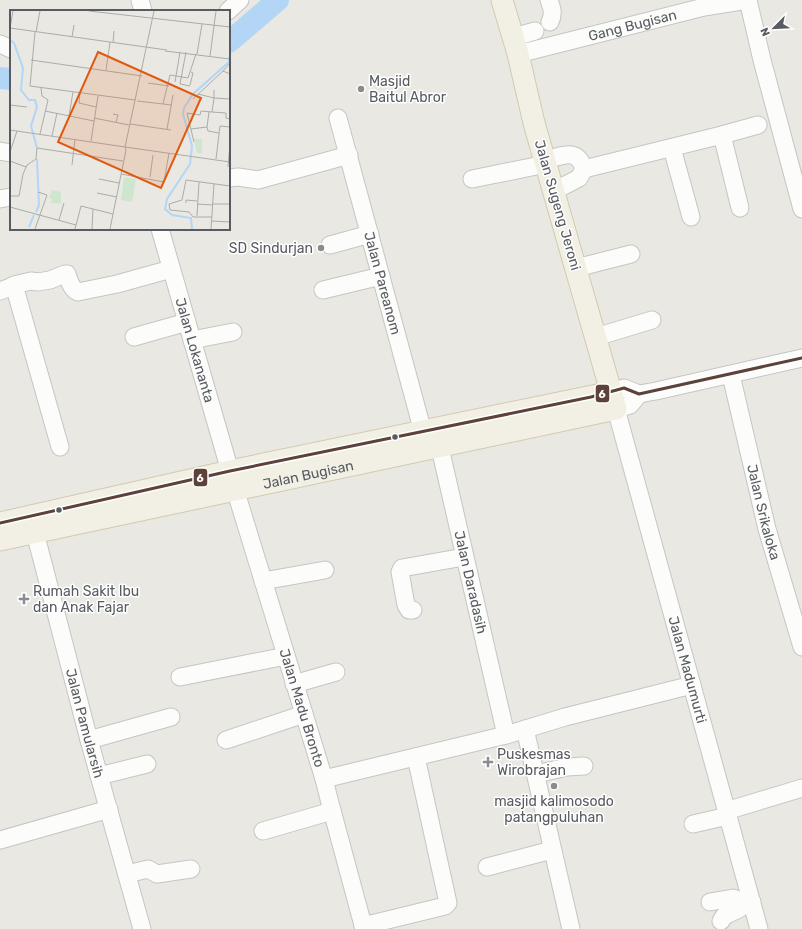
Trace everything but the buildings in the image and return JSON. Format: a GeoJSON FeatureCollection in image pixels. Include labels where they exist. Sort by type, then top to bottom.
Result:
{"type":"FeatureCollection","features":[{"type":"Feature","properties":{"kind":"main road","name":"Jalan Sugeng Jeroni"},"geometry":{"type":"LineString","coordinates":[[502,0],[516,46],[534,123],[614,400]]}},
{"type":"Feature","properties":{"kind":"main road","name":"Jalan Bugisan"},"geometry":{"type":"LineString","coordinates":[[0,540],[33,525],[233,480],[614,400]]}},
{"type":"Feature","properties":{"kind":"main road","name":"Jalan Bugisan"},"geometry":{"type":"LineString","coordinates":[[0,523],[33,525]]}},
{"type":"Feature","properties":{"kind":"street"},"geometry":{"type":"LineString","coordinates":[[140,0],[143,10]]}},
{"type":"Feature","properties":{"kind":"street"},"geometry":{"type":"LineString","coordinates":[[229,10],[240,0]]}},
{"type":"Feature","properties":{"kind":"street"},"geometry":{"type":"LineString","coordinates":[[549,0],[553,17],[550,22]]}},
{"type":"Feature","properties":{"kind":"street"},"geometry":{"type":"LineString","coordinates":[[748,0],[762,60],[802,209]]}},
{"type":"Feature","properties":{"kind":"street","name":"Gang Bugisan"},"geometry":{"type":"LineString","coordinates":[[516,46],[704,7],[748,0]]}},
{"type":"Feature","properties":{"kind":"street"},"geometry":{"type":"LineString","coordinates":[[516,46],[535,31]]}},
{"type":"Feature","properties":{"kind":"street"},"geometry":{"type":"LineString","coordinates":[[0,44],[10,49]]}},
{"type":"Feature","properties":{"kind":"street","name":"Jalan Pareanom"},"geometry":{"type":"LineString","coordinates":[[338,118],[381,276],[436,438]]}},
{"type":"Feature","properties":{"kind":"street"},"geometry":{"type":"LineString","coordinates":[[584,169],[672,148],[758,125]]}},
{"type":"Feature","properties":{"kind":"street"},"geometry":{"type":"LineString","coordinates":[[722,135],[740,208]]}},
{"type":"Feature","properties":{"kind":"street"},"geometry":{"type":"LineString","coordinates":[[672,148],[690,217]]}},
{"type":"Feature","properties":{"kind":"street"},"geometry":{"type":"LineString","coordinates":[[0,151],[10,153]]}},
{"type":"Feature","properties":{"kind":"street"},"geometry":{"type":"LineString","coordinates":[[472,180],[573,154],[578,157],[582,162],[584,169],[579,178],[554,191]]}},
{"type":"Feature","properties":{"kind":"street"},"geometry":{"type":"LineString","coordinates":[[230,178],[238,177],[258,180],[349,155]]}},
{"type":"Feature","properties":{"kind":"street"},"geometry":{"type":"LineString","coordinates":[[0,199],[10,197]]}},
{"type":"Feature","properties":{"kind":"street","name":"Jalan Lokananta"},"geometry":{"type":"LineString","coordinates":[[160,230],[233,480]]}},
{"type":"Feature","properties":{"kind":"street"},"geometry":{"type":"LineString","coordinates":[[330,245],[370,234]]}},
{"type":"Feature","properties":{"kind":"street"},"geometry":{"type":"LineString","coordinates":[[576,268],[631,254]]}},
{"type":"Feature","properties":{"kind":"street"},"geometry":{"type":"LineString","coordinates":[[60,447],[7,288],[31,281],[38,282],[50,280],[67,274],[70,284],[74,290],[78,292],[117,284],[171,269]]}},
{"type":"Feature","properties":{"kind":"street"},"geometry":{"type":"LineString","coordinates":[[323,290],[381,276]]}},
{"type":"Feature","properties":{"kind":"street"},"geometry":{"type":"LineString","coordinates":[[596,336],[652,320]]}},
{"type":"Feature","properties":{"kind":"street"},"geometry":{"type":"LineString","coordinates":[[134,337],[187,322]]}},
{"type":"Feature","properties":{"kind":"street"},"geometry":{"type":"LineString","coordinates":[[192,340],[233,332]]}},
{"type":"Feature","properties":{"kind":"street"},"geometry":{"type":"LineString","coordinates":[[614,400],[624,388],[639,394],[731,375],[802,358]]}},
{"type":"Feature","properties":{"kind":"street","name":"Jalan Srikaloka"},"geometry":{"type":"LineString","coordinates":[[731,375],[767,529],[802,647]]}},
{"type":"Feature","properties":{"kind":"street","name":"Jalan Madumurti"},"geometry":{"type":"LineString","coordinates":[[614,400],[727,813],[745,903],[759,929]]}},
{"type":"Feature","properties":{"kind":"street","name":"Jalan Daradasih"},"geometry":{"type":"LineString","coordinates":[[436,438],[474,596],[515,732],[536,774],[571,929]]}},
{"type":"Feature","properties":{"kind":"street","name":"Jalan Daradasih"},"geometry":{"type":"LineString","coordinates":[[436,438],[515,732]]}},
{"type":"Feature","properties":{"kind":"street","name":"Jalan Madu Bronto"},"geometry":{"type":"LineString","coordinates":[[233,480],[324,779],[364,928]]}},
{"type":"Feature","properties":{"kind":"street","name":"Jalan Pamularsih"},"geometry":{"type":"LineString","coordinates":[[33,525],[99,776],[142,929]]}},
{"type":"Feature","properties":{"kind":"street"},"geometry":{"type":"LineString","coordinates":[[413,610],[409,610],[406,605],[400,572],[402,568],[464,557]]}},
{"type":"Feature","properties":{"kind":"street"},"geometry":{"type":"LineString","coordinates":[[263,581],[325,570]]}},
{"type":"Feature","properties":{"kind":"street"},"geometry":{"type":"LineString","coordinates":[[180,677],[286,656]]}},
{"type":"Feature","properties":{"kind":"street"},"geometry":{"type":"LineString","coordinates":[[294,684],[336,672]]}},
{"type":"Feature","properties":{"kind":"street"},"geometry":{"type":"LineString","coordinates":[[324,779],[515,732],[564,717],[692,685]]}},
{"type":"Feature","properties":{"kind":"street"},"geometry":{"type":"LineString","coordinates":[[226,740],[304,714]]}},
{"type":"Feature","properties":{"kind":"street"},"geometry":{"type":"LineString","coordinates":[[90,740],[171,717]]}},
{"type":"Feature","properties":{"kind":"street"},"geometry":{"type":"LineString","coordinates":[[364,928],[448,904],[416,757]]}},
{"type":"Feature","properties":{"kind":"street"},"geometry":{"type":"LineString","coordinates":[[99,776],[147,764]]}},
{"type":"Feature","properties":{"kind":"street"},"geometry":{"type":"LineString","coordinates":[[536,774],[567,767],[584,766]]}},
{"type":"Feature","properties":{"kind":"street"},"geometry":{"type":"LineString","coordinates":[[693,824],[802,788]]}},
{"type":"Feature","properties":{"kind":"street"},"geometry":{"type":"LineString","coordinates":[[0,840],[108,809]]}},
{"type":"Feature","properties":{"kind":"street"},"geometry":{"type":"LineString","coordinates":[[263,831],[332,811]]}},
{"type":"Feature","properties":{"kind":"street"},"geometry":{"type":"LineString","coordinates":[[487,867],[552,850]]}},
{"type":"Feature","properties":{"kind":"street"},"geometry":{"type":"LineString","coordinates":[[127,874],[148,869],[157,874],[191,870]]}},
{"type":"Feature","properties":{"kind":"street"},"geometry":{"type":"LineString","coordinates":[[710,902],[733,898],[745,903],[739,909],[724,916],[721,921]]}},
{"type":"Feature","properties":{"kind":"waterway"},"geometry":{"type":"LineString","coordinates":[[230,41],[278,0]]}},
{"type":"Feature","properties":{"kind":"waterway"},"geometry":{"type":"LineString","coordinates":[[0,78],[10,79]]}},
{"type":"Feature","properties":{"kind":"transit line","name":"6"},"geometry":{"type":"LineString","coordinates":[[0,523],[230,471],[591,397],[624,388],[639,394],[802,358]]}},
{"type":"Feature","properties":{"kind":"place","name":"Masjid Baitul Abror"},"geometry":{"type":"Point","coordinates":[361,89]}},
{"type":"Feature","properties":{"kind":"place","name":"SD Sindurjan"},"geometry":{"type":"Point","coordinates":[321,248]}},
{"type":"Feature","properties":{"kind":"place","name":"Rumah Sakit Ibu dan Anak Fajar"},"geometry":{"type":"Point","coordinates":[24,599]}},
{"type":"Feature","properties":{"kind":"place","name":"Puskesmas Wirobrajan"},"geometry":{"type":"Point","coordinates":[488,762]}},
{"type":"Feature","properties":{"kind":"place","name":"masjid kalimosodo patangpuluhan"},"geometry":{"type":"Point","coordinates":[554,786]}}]}
